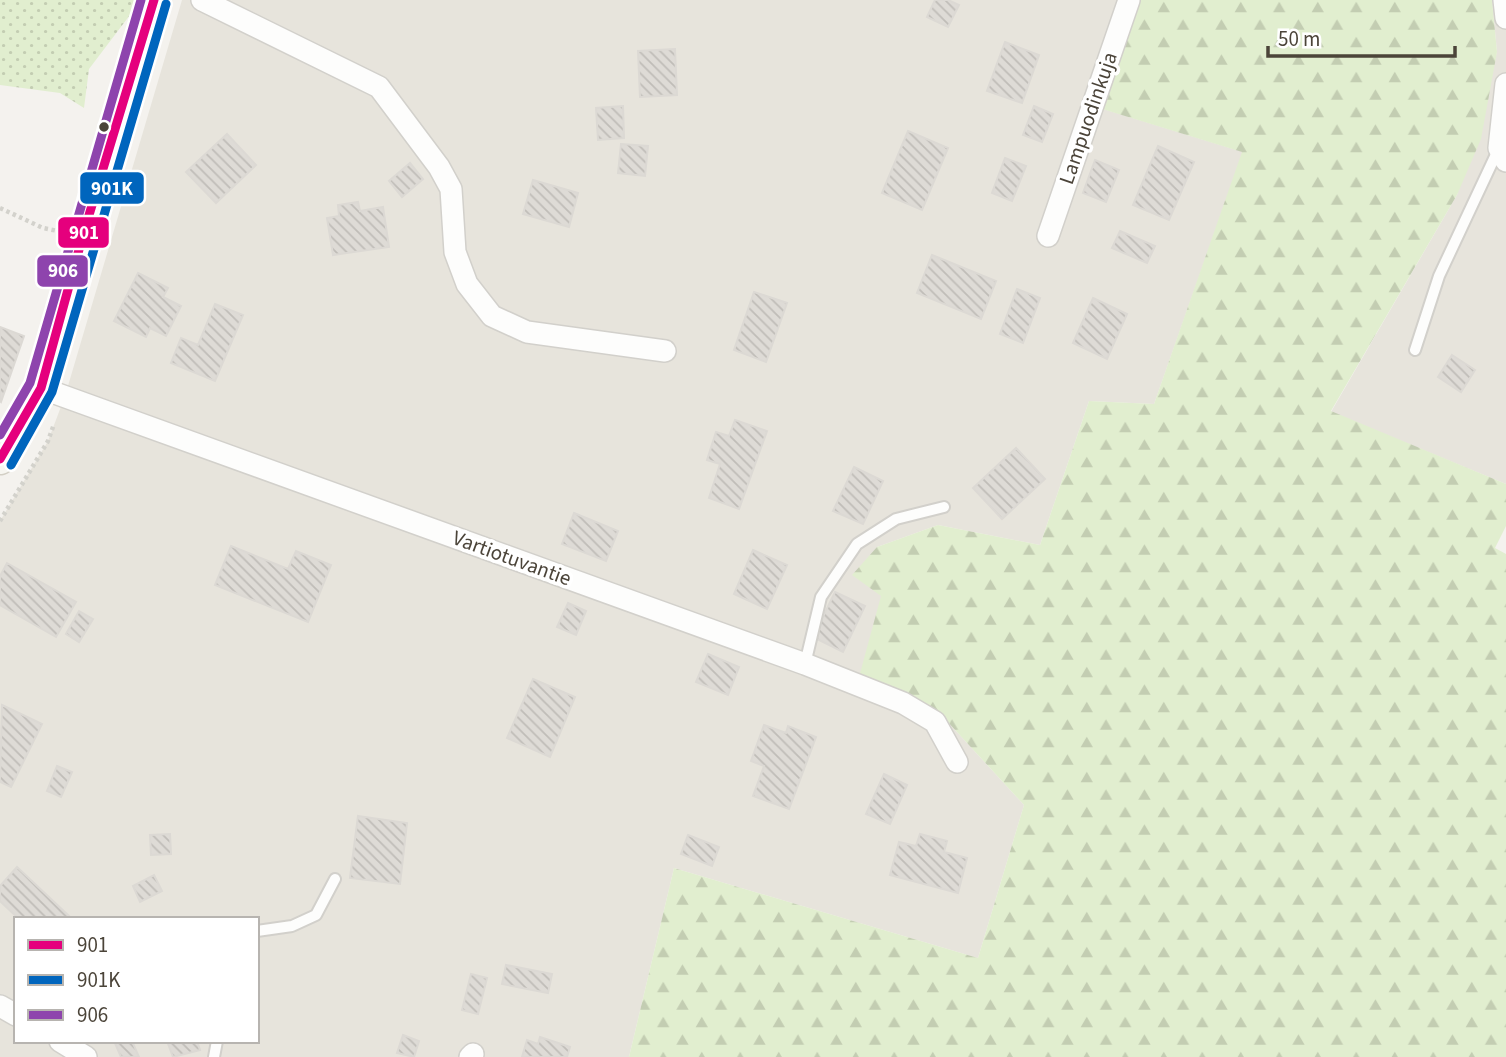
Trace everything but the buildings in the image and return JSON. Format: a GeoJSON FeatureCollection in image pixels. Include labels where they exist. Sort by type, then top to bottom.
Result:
{"type":"FeatureCollection","features":[{"type":"Feature","properties":{"kind":"street"},"geometry":{"type":"LineString","coordinates":[[0,459],[41,388],[83,235],[154,0]]}},
{"type":"Feature","properties":{"kind":"street"},"geometry":{"type":"LineString","coordinates":[[202,0],[379,87],[439,167],[451,189],[455,252],[467,284],[492,317],[527,332],[665,351]]}},
{"type":"Feature","properties":{"kind":"street","name":"Lampuodinkuja"},"geometry":{"type":"LineString","coordinates":[[1048,236],[1129,0]]}},
{"type":"Feature","properties":{"kind":"street"},"geometry":{"type":"LineString","coordinates":[[1503,0],[1506,18]]}},
{"type":"Feature","properties":{"kind":"street"},"geometry":{"type":"LineString","coordinates":[[1502,155],[1506,84]]}},
{"type":"Feature","properties":{"kind":"street","name":"Vartiotuvantie"},"geometry":{"type":"LineString","coordinates":[[41,388],[806,664],[903,703],[934,722],[957,762]]}},
{"type":"Feature","properties":{"kind":"street"},"geometry":{"type":"LineString","coordinates":[[63,1043],[86,1057]]}},
{"type":"Feature","properties":{"kind":"lane"},"geometry":{"type":"LineString","coordinates":[[1415,349],[1438,276],[1502,155]]}},
{"type":"Feature","properties":{"kind":"lane"},"geometry":{"type":"LineString","coordinates":[[806,664],[821,597],[857,544],[896,519],[944,507]]}},
{"type":"Feature","properties":{"kind":"lane"},"geometry":{"type":"LineString","coordinates":[[259,931],[292,926],[316,915],[335,879]]}},
{"type":"Feature","properties":{"kind":"path"},"geometry":{"type":"LineString","coordinates":[[0,208],[43,228],[83,235]]}},
{"type":"Feature","properties":{"kind":"shaded area"},"geometry":{"type":"Polygon","coordinates":[[[182,0],[1140,0],[1100,108],[1243,152],[1154,404],[1089,401],[1040,545],[938,525],[877,547],[881,596],[945,719],[1024,805],[978,958],[674,868],[629,1057],[0,1057],[0,521],[48,441],[65,396],[182,0]]]}},
{"type":"Feature","properties":{"kind":"shaded area"},"geometry":{"type":"Polygon","coordinates":[[[1492,0],[1506,0],[1506,484],[1331,412],[1457,195],[1497,52],[1492,0]]]}},
{"type":"Feature","properties":{"kind":"green space"},"geometry":{"type":"Polygon","coordinates":[[[0,0],[135,0],[133,11],[89,69],[84,108],[60,93],[0,85],[0,0]]]}},
{"type":"Feature","properties":{"kind":"green space"},"geometry":{"type":"Polygon","coordinates":[[[1140,0],[1492,0],[1497,52],[1481,139],[1457,195],[1331,411],[1506,484],[1506,526],[1495,548],[1506,554],[1506,1057],[629,1057],[674,868],[978,958],[1024,805],[945,719],[859,677],[881,596],[852,575],[877,547],[938,525],[1040,545],[1089,401],[1154,404],[1242,152],[1099,108],[1140,0]]]}},
{"type":"Feature","properties":{"kind":"transit line","name":"906"},"geometry":{"type":"LineString","coordinates":[[0,435],[30,383],[141,0]]}},
{"type":"Feature","properties":{"kind":"transit line","name":"901"},"geometry":{"type":"LineString","coordinates":[[0,459],[41,388],[83,235],[154,0]]}},
{"type":"Feature","properties":{"kind":"transit line","name":"901K"},"geometry":{"type":"LineString","coordinates":[[11,465],[52,392],[166,4]]}}]}
